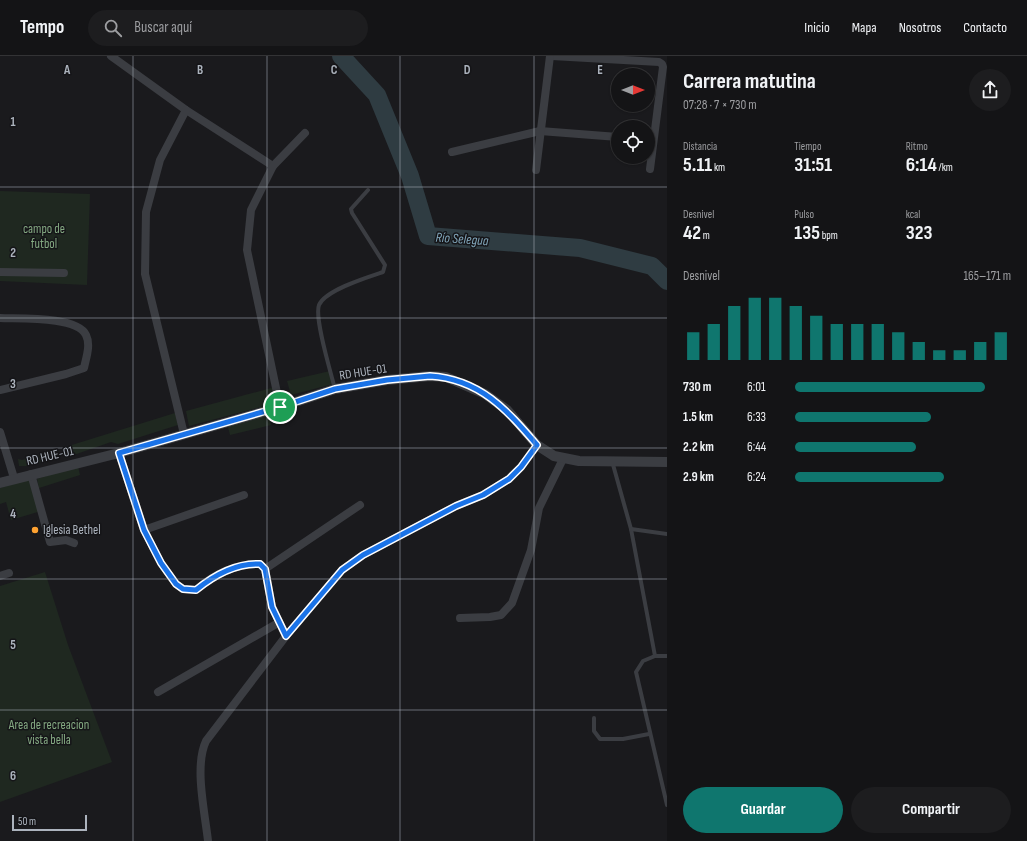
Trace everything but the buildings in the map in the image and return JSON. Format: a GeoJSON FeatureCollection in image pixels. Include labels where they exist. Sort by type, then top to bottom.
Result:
{"type":"FeatureCollection","features":[{"type":"Feature","properties":{"kind":"street"},"geometry":{"type":"LineString","coordinates":[[111,56],[186,110],[273,166]]}},
{"type":"Feature","properties":{"kind":"street"},"geometry":{"type":"LineString","coordinates":[[536,170],[551,56],[659,62],[662,64],[663,68],[654,120]]}},
{"type":"Feature","properties":{"kind":"street"},"geometry":{"type":"LineString","coordinates":[[184,434],[145,274],[146,212],[160,160],[186,110]]}},
{"type":"Feature","properties":{"kind":"street"},"geometry":{"type":"LineString","coordinates":[[452,152],[540,131],[611,136]]}},
{"type":"Feature","properties":{"kind":"street"},"geometry":{"type":"LineString","coordinates":[[280,407],[248,250],[251,210],[273,166],[305,133]]}},
{"type":"Feature","properties":{"kind":"street"},"geometry":{"type":"LineString","coordinates":[[650,164],[650,169]]}},
{"type":"Feature","properties":{"kind":"street"},"geometry":{"type":"LineString","coordinates":[[0,272],[64,273]]}},
{"type":"Feature","properties":{"kind":"street"},"geometry":{"type":"LineString","coordinates":[[0,318],[64,322],[79,327],[86,335],[88,352],[84,368],[66,374],[0,390]]}},
{"type":"Feature","properties":{"kind":"street","name":"RD HUE-01"},"geometry":{"type":"LineString","coordinates":[[0,483],[14,478],[119,453],[280,407],[335,389],[387,380],[430,376],[446,377],[464,383],[485,394],[506,410],[537,445],[554,456],[563,459],[667,462]]}},
{"type":"Feature","properties":{"kind":"street"},"geometry":{"type":"LineString","coordinates":[[0,432],[14,478]]}},
{"type":"Feature","properties":{"kind":"street"},"geometry":{"type":"LineString","coordinates":[[208,841],[200,768],[202,748],[286,636],[342,570],[363,555],[456,506],[483,495],[509,479],[521,467],[537,445]]}},
{"type":"Feature","properties":{"kind":"street"},"geometry":{"type":"LineString","coordinates":[[119,453],[144,530],[161,563],[176,584],[183,589],[196,590],[212,577],[251,564],[260,564],[265,569],[272,607],[278,624],[286,636]]}},
{"type":"Feature","properties":{"kind":"street"},"geometry":{"type":"LineString","coordinates":[[460,618],[501,615],[512,604],[531,550],[539,508],[563,459]]}},
{"type":"Feature","properties":{"kind":"street"},"geometry":{"type":"LineString","coordinates":[[31,474],[50,542],[66,540],[74,543]]}},
{"type":"Feature","properties":{"kind":"street"},"geometry":{"type":"LineString","coordinates":[[144,530],[244,495]]}},
{"type":"Feature","properties":{"kind":"street"},"geometry":{"type":"LineString","coordinates":[[265,569],[360,505]]}},
{"type":"Feature","properties":{"kind":"street"},"geometry":{"type":"LineString","coordinates":[[0,576],[9,573]]}},
{"type":"Feature","properties":{"kind":"street"},"geometry":{"type":"LineString","coordinates":[[158,692],[278,624]]}},
{"type":"Feature","properties":{"kind":"lane"},"geometry":{"type":"LineString","coordinates":[[335,389],[318,314],[319,305],[325,298],[348,284],[383,272],[385,269],[385,265],[352,213],[351,209],[368,190]]}},
{"type":"Feature","properties":{"kind":"lane"},"geometry":{"type":"LineString","coordinates":[[612,461],[631,529],[655,656]]}},
{"type":"Feature","properties":{"kind":"lane"},"geometry":{"type":"LineString","coordinates":[[631,529],[667,534]]}},
{"type":"Feature","properties":{"kind":"lane"},"geometry":{"type":"LineString","coordinates":[[667,656],[655,656],[643,662],[636,672],[649,734],[667,805]]}},
{"type":"Feature","properties":{"kind":"lane"},"geometry":{"type":"LineString","coordinates":[[594,718],[594,731],[600,739],[623,739],[649,734]]}},
{"type":"Feature","properties":{"kind":"green space","name":"campo de futbol"},"geometry":{"type":"Polygon","coordinates":[[[0,191],[90,194],[87,285],[0,281],[0,191]]]}},
{"type":"Feature","properties":{"kind":"green space"},"geometry":{"type":"Polygon","coordinates":[[[330,371],[333,384],[291,395],[287,381],[330,371]]]}},
{"type":"Feature","properties":{"kind":"green space"},"geometry":{"type":"Polygon","coordinates":[[[275,387],[279,402],[189,426],[186,411],[275,387]]]}},
{"type":"Feature","properties":{"kind":"green space"},"geometry":{"type":"Polygon","coordinates":[[[268,411],[271,425],[230,435],[227,423],[268,411]]]}},
{"type":"Feature","properties":{"kind":"green space"},"geometry":{"type":"Polygon","coordinates":[[[175,413],[178,425],[118,444],[111,442],[65,458],[62,448],[175,413]]]}},
{"type":"Feature","properties":{"kind":"green space"},"geometry":{"type":"Polygon","coordinates":[[[39,455],[41,462],[26,466],[19,466],[18,459],[22,460],[39,455]]]}},
{"type":"Feature","properties":{"kind":"green space"},"geometry":{"type":"Polygon","coordinates":[[[78,466],[80,475],[39,488],[37,479],[78,466]]]}},
{"type":"Feature","properties":{"kind":"green space"},"geometry":{"type":"Polygon","coordinates":[[[32,478],[41,511],[11,520],[6,502],[0,504],[0,488],[32,478]]]}},
{"type":"Feature","properties":{"kind":"green space","name":"Area de recreacion vista bella"},"geometry":{"type":"Polygon","coordinates":[[[45,572],[68,645],[112,762],[0,802],[0,586],[45,572]]]}},
{"type":"Feature","properties":{"kind":"waterway","name":"Río Selegua"},"geometry":{"type":"LineString","coordinates":[[341,56],[377,95],[410,176],[428,236],[580,248],[652,266],[667,281]]}},
{"type":"Feature","properties":{"kind":"place","name":"Iglesia Bethel"},"geometry":{"type":"Point","coordinates":[35,530]}},
{"type":"Feature","properties":{"kind":"route"},"geometry":{"type":"LineString","coordinates":[[430,376],[446,377],[464,383],[485,394],[506,410],[537,445],[521,467],[509,479],[483,495],[456,506],[363,555],[342,570],[286,636],[278,624],[272,607],[265,569],[260,564],[251,564],[222,572],[212,577],[196,590],[189,591],[176,584],[161,563],[144,530],[119,453],[280,407],[335,389],[387,380],[430,376]]}}]}
